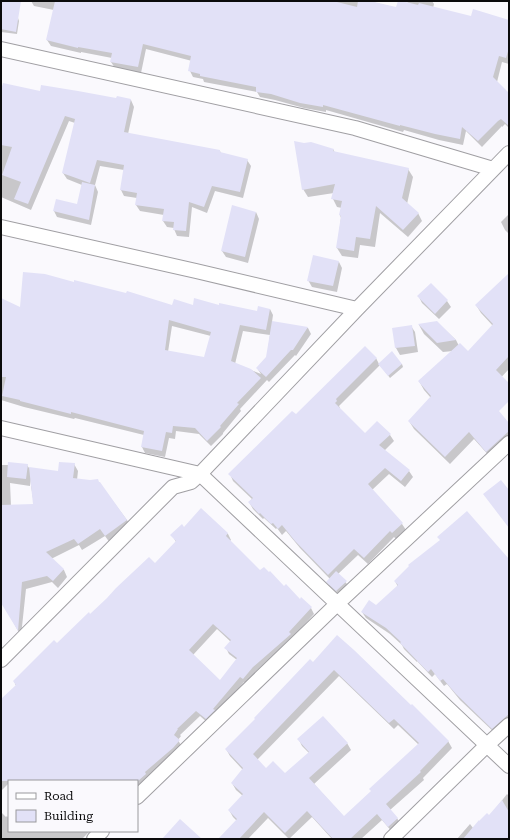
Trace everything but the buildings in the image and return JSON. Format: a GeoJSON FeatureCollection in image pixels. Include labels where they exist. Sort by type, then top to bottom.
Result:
{"type":"FeatureCollection","features":[{"type":"Feature","properties":{"kind":"street"},"geometry":{"type":"LineString","coordinates":[[1,50],[355,128],[493,169]]}},
{"type":"Feature","properties":{"kind":"street"},"geometry":{"type":"LineString","coordinates":[[1,660],[172,487],[191,482],[200,474],[357,309],[509,153]]}},
{"type":"Feature","properties":{"kind":"street"},"geometry":{"type":"LineString","coordinates":[[1,227],[357,309]]}},
{"type":"Feature","properties":{"kind":"street"},"geometry":{"type":"LineString","coordinates":[[1,428],[200,474],[509,766]]}},
{"type":"Feature","properties":{"kind":"street"},"geometry":{"type":"LineString","coordinates":[[138,796],[337,604],[509,443]]}},
{"type":"Feature","properties":{"kind":"street"},"geometry":{"type":"LineString","coordinates":[[391,839],[509,725]]}}]}
